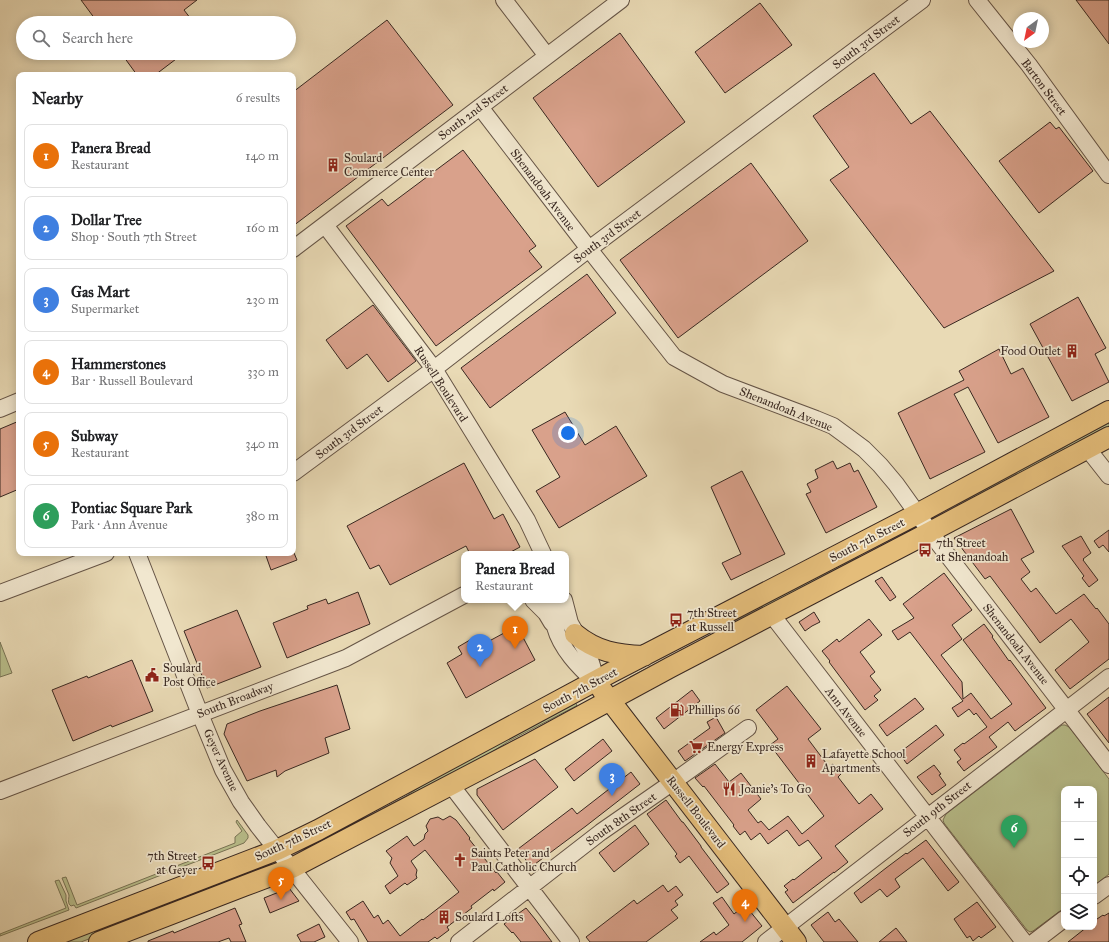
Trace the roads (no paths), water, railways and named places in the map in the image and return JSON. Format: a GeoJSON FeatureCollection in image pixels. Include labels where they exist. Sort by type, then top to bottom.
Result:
{"type":"FeatureCollection","features":[{"type":"Feature","properties":{"kind":"main road","name":"South 7th Street"},"geometry":{"type":"LineString","coordinates":[[38,942],[277,850],[306,836],[644,656],[917,514],[1109,411]]}},
{"type":"Feature","properties":{"kind":"main road","name":"South 7th Street"},"geometry":{"type":"LineString","coordinates":[[100,942],[292,868],[1109,437]]}},
{"type":"Feature","properties":{"kind":"main road"},"geometry":{"type":"LineString","coordinates":[[575,634],[592,646],[601,650],[626,655],[644,656]]}},
{"type":"Feature","properties":{"kind":"main road","name":"Russell Boulevard"},"geometry":{"type":"LineString","coordinates":[[595,682],[790,935]]}},
{"type":"Feature","properties":{"kind":"street"},"geometry":{"type":"LineString","coordinates":[[504,0],[547,56]]}},
{"type":"Feature","properties":{"kind":"street","name":"South 2nd Street"},"geometry":{"type":"LineString","coordinates":[[296,247],[621,0]]}},
{"type":"Feature","properties":{"kind":"street","name":"South 3rd Street"},"geometry":{"type":"LineString","coordinates":[[296,471],[434,369],[589,249],[922,0]]}},
{"type":"Feature","properties":{"kind":"street","name":"Barton Street"},"geometry":{"type":"LineString","coordinates":[[977,0],[1028,65],[1109,175]]}},
{"type":"Feature","properties":{"kind":"street","name":"Shenandoah Avenue"},"geometry":{"type":"LineString","coordinates":[[480,107],[674,357],[722,384],[833,426],[864,450],[880,465],[1109,765]]}},
{"type":"Feature","properties":{"kind":"street","name":"Russell Boulevard"},"geometry":{"type":"LineString","coordinates":[[325,225],[434,369],[527,520],[541,551]]}},
{"type":"Feature","properties":{"kind":"street"},"geometry":{"type":"LineString","coordinates":[[0,409],[16,403]]}},
{"type":"Feature","properties":{"kind":"street"},"geometry":{"type":"LineString","coordinates":[[1088,448],[1109,476]]}},
{"type":"Feature","properties":{"kind":"street"},"geometry":{"type":"LineString","coordinates":[[0,593],[98,556]]}},
{"type":"Feature","properties":{"kind":"street","name":"Geyer Avenue"},"geometry":{"type":"LineString","coordinates":[[138,556],[223,770],[250,814],[350,942]]}},
{"type":"Feature","properties":{"kind":"street","name":"South Broadway"},"geometry":{"type":"LineString","coordinates":[[0,791],[346,658],[461,597]]}},
{"type":"Feature","properties":{"kind":"street"},"geometry":{"type":"LineString","coordinates":[[536,603],[546,613],[554,627]]}},
{"type":"Feature","properties":{"kind":"street","name":"Russell Boulevard"},"geometry":{"type":"LineString","coordinates":[[550,603],[554,627],[567,652],[584,672],[595,682]]}},
{"type":"Feature","properties":{"kind":"street","name":"Russell Boulevard"},"geometry":{"type":"LineString","coordinates":[[565,603],[568,619],[575,634],[589,656],[595,682]]}},
{"type":"Feature","properties":{"kind":"street","name":"Ann Avenue"},"geometry":{"type":"LineString","coordinates":[[772,615],[1024,942]]}},
{"type":"Feature","properties":{"kind":"street","name":"South 9th Street"},"geometry":{"type":"LineString","coordinates":[[766,942],[790,935],[927,817],[1109,677]]}},
{"type":"Feature","properties":{"kind":"street","name":"South 8th Street"},"geometry":{"type":"LineString","coordinates":[[459,942],[601,832],[748,728]]}},
{"type":"Feature","properties":{"kind":"street"},"geometry":{"type":"LineString","coordinates":[[451,785],[571,942]]}},
{"type":"Feature","properties":{"kind":"street"},"geometry":{"type":"LineString","coordinates":[[1097,894],[1109,885]]}},
{"type":"Feature","properties":{"kind":"street"},"geometry":{"type":"LineString","coordinates":[[1034,942],[1061,921]]}},
{"type":"Feature","properties":{"kind":"place","name":"Soulard Commerce Center"},"geometry":{"type":"Point","coordinates":[333,165]}},
{"type":"Feature","properties":{"kind":"place","name":"Food Outlet"},"geometry":{"type":"Point","coordinates":[1072,351]}},
{"type":"Feature","properties":{"kind":"place","name":"7th Street at Shenandoah"},"geometry":{"type":"Point","coordinates":[925,550]}},
{"type":"Feature","properties":{"kind":"place","name":"7th Street at Russell"},"geometry":{"type":"Point","coordinates":[676,620]}},
{"type":"Feature","properties":{"kind":"place","name":"Panera Bread"},"geometry":{"type":"Point","coordinates":[515,649]}},
{"type":"Feature","properties":{"kind":"place","name":"Dollar Tree"},"geometry":{"type":"Point","coordinates":[480,667]}},
{"type":"Feature","properties":{"kind":"place","name":"Soulard Post Office"},"geometry":{"type":"Point","coordinates":[152,675]}},
{"type":"Feature","properties":{"kind":"place","name":"Phillips 66"},"geometry":{"type":"Point","coordinates":[677,710]}},
{"type":"Feature","properties":{"kind":"place","name":"Energy Express"},"geometry":{"type":"Point","coordinates":[696,747]}},
{"type":"Feature","properties":{"kind":"place","name":"Lafayette School Apartments"},"geometry":{"type":"Point","coordinates":[811,761]}},
{"type":"Feature","properties":{"kind":"place","name":"Joanie's To Go"},"geometry":{"type":"Point","coordinates":[729,789]}},
{"type":"Feature","properties":{"kind":"place","name":"Gas Mart"},"geometry":{"type":"Point","coordinates":[612,796]}},
{"type":"Feature","properties":{"kind":"place","name":"Pontiac Square Park"},"geometry":{"type":"Point","coordinates":[1014,848]}},
{"type":"Feature","properties":{"kind":"place","name":"Saints Peter and Paul Catholic Church"},"geometry":{"type":"Point","coordinates":[460,860]}},
{"type":"Feature","properties":{"kind":"place","name":"7th Street at Geyer"},"geometry":{"type":"Point","coordinates":[208,863]}},
{"type":"Feature","properties":{"kind":"place","name":"Subway"},"geometry":{"type":"Point","coordinates":[281,900]}},
{"type":"Feature","properties":{"kind":"place","name":"Soulard Lofts"},"geometry":{"type":"Point","coordinates":[444,917]}},
{"type":"Feature","properties":{"kind":"place","name":"Hammerstones"},"geometry":{"type":"Point","coordinates":[745,922]}}]}
